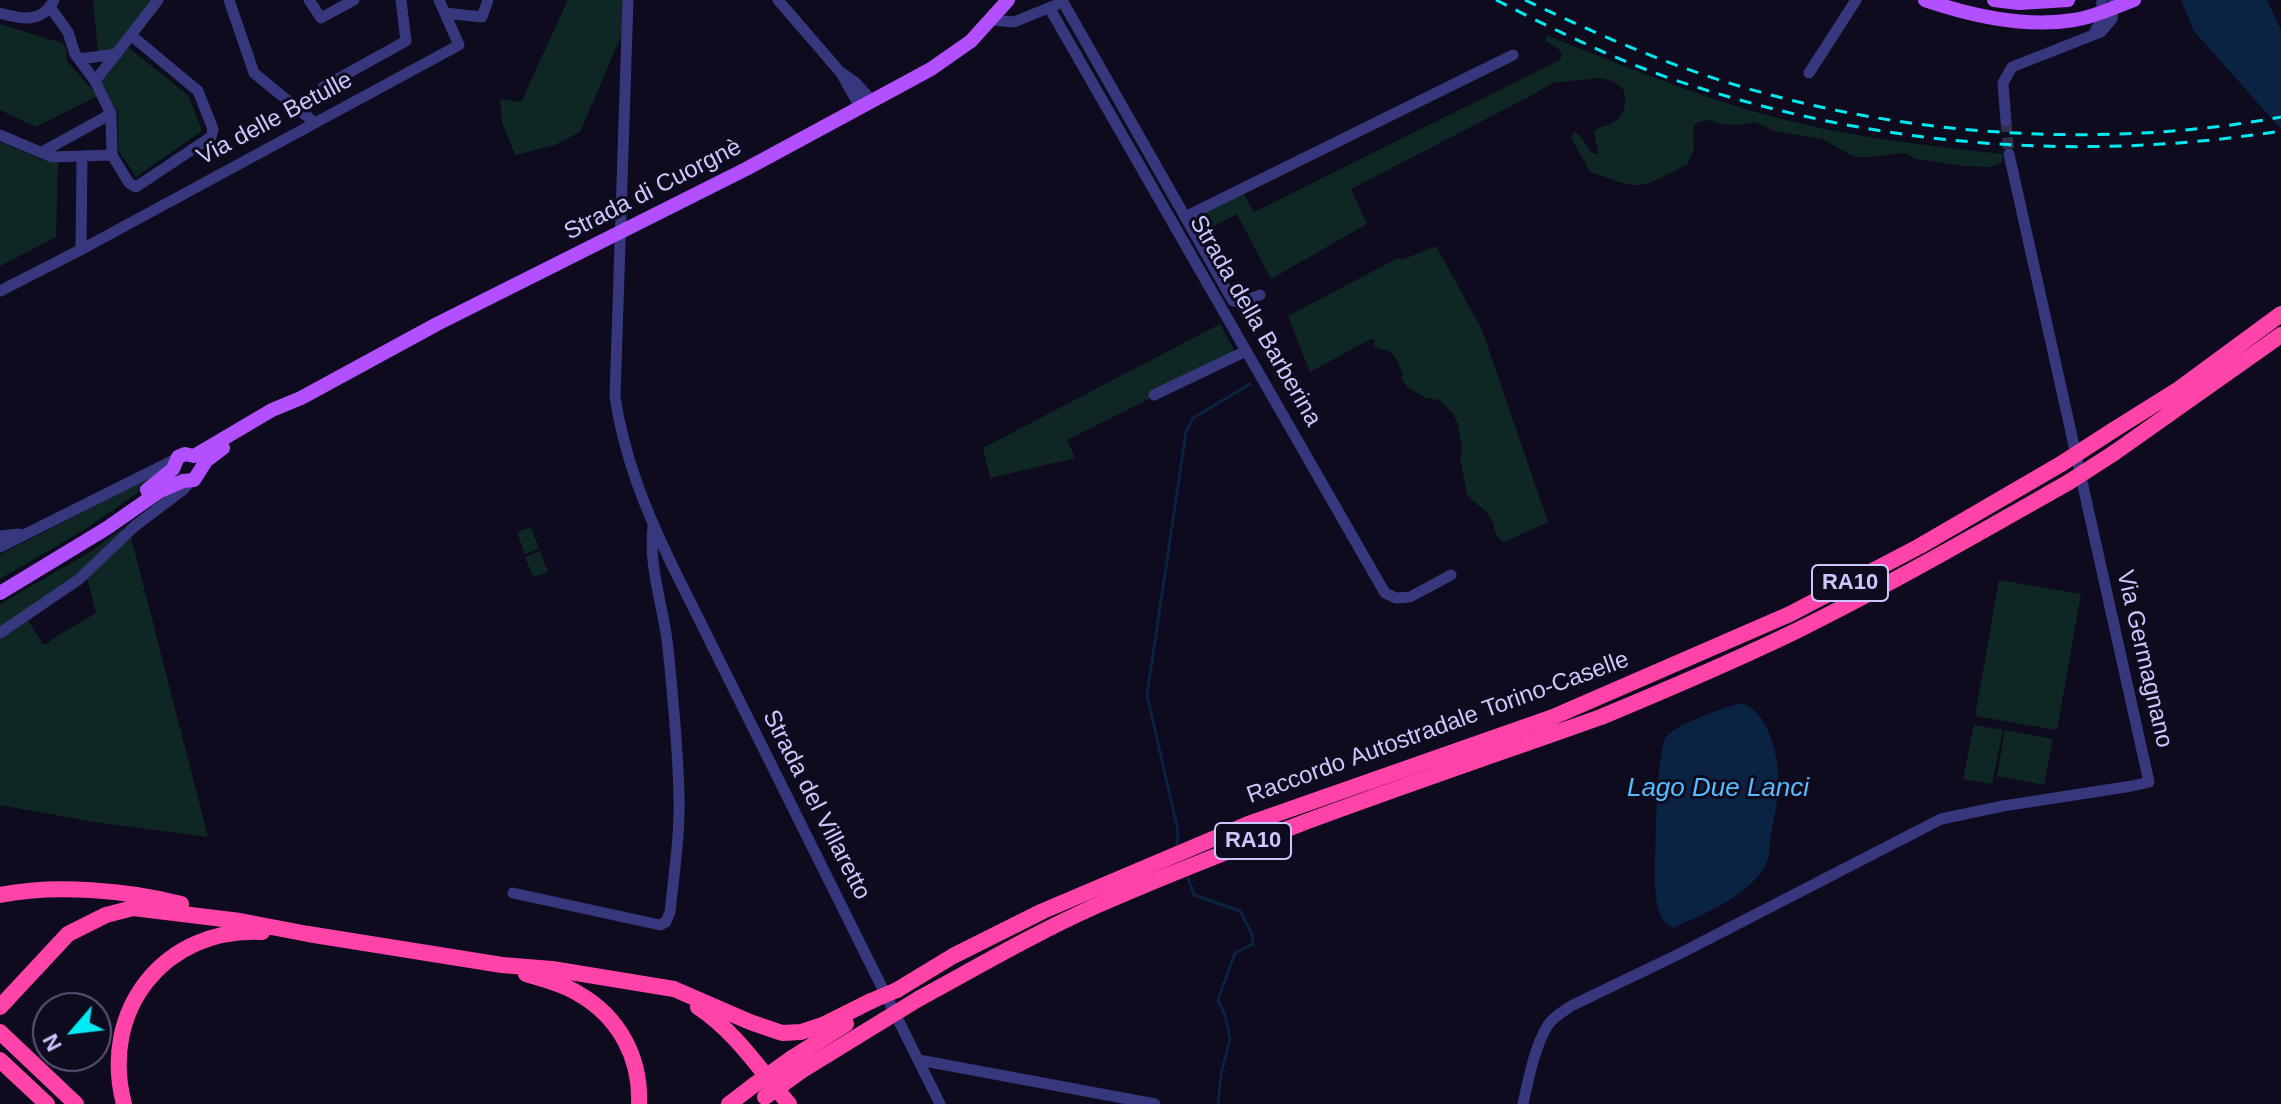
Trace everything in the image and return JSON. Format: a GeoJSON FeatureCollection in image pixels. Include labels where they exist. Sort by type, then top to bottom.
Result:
{"type":"FeatureCollection","features":[{"type":"Feature","properties":{"kind":"highway","name":"Raccordo Autostradale Torino-Caselle"},"geometry":{"type":"LineString","coordinates":[[729,1104],[758,1095],[872,1003],[953,956],[1043,911],[1248,824],[1594,701],[1790,614],[1920,546],[2061,464],[2179,389],[2281,314]]}},
{"type":"Feature","properties":{"kind":"highway","name":"Raccordo Autostradale Torino-Caselle"},"geometry":{"type":"LineString","coordinates":[[797,1064],[884,1020],[1007,950],[1096,906],[1249,842],[1601,717],[1795,631],[2069,482],[2281,335]]}},
{"type":"Feature","properties":{"kind":"highway"},"geometry":{"type":"LineString","coordinates":[[0,895],[23,890],[115,892],[157,898],[240,921]]}},
{"type":"Feature","properties":{"kind":"highway"},"geometry":{"type":"LineString","coordinates":[[1,1005],[68,934],[106,915],[133,908],[240,921],[502,965],[552,969],[674,989],[750,1022],[792,1034],[825,1024],[872,1003]]}},
{"type":"Feature","properties":{"kind":"highway"},"geometry":{"type":"LineString","coordinates":[[124,1104],[120,1088],[121,1042],[137,994],[154,972],[174,954],[200,941],[228,934],[256,931],[308,934]]}},
{"type":"Feature","properties":{"kind":"highway"},"geometry":{"type":"LineString","coordinates":[[502,965],[577,992],[603,1009],[621,1031],[632,1056],[639,1104]]}},
{"type":"Feature","properties":{"kind":"highway"},"geometry":{"type":"LineString","coordinates":[[617,980],[680,999],[709,1015],[735,1040],[789,1104]]}},
{"type":"Feature","properties":{"kind":"highway"},"geometry":{"type":"LineString","coordinates":[[0,1032],[76,1104]]}},
{"type":"Feature","properties":{"kind":"highway"},"geometry":{"type":"LineString","coordinates":[[0,1060],[47,1104]]}},
{"type":"Feature","properties":{"kind":"highway"},"geometry":{"type":"LineString","coordinates":[[31,1088],[39,1104]]}},
{"type":"Feature","properties":{"kind":"main road"},"geometry":{"type":"LineString","coordinates":[[1925,0],[1985,16],[2030,22],[2076,20],[2108,5],[2134,0]]}},
{"type":"Feature","properties":{"kind":"main road"},"geometry":{"type":"LineString","coordinates":[[1994,0],[2035,3],[2068,0]]}},
{"type":"Feature","properties":{"kind":"main road","name":"Strada di Cuorgnè"},"geometry":{"type":"LineString","coordinates":[[180,473],[198,476],[197,462],[275,417],[301,398],[411,338],[746,169],[939,65],[971,41],[1007,1]]}},
{"type":"Feature","properties":{"kind":"main road"},"geometry":{"type":"LineString","coordinates":[[0,593],[107,528],[160,491],[180,473],[185,454],[197,462]]}},
{"type":"Feature","properties":{"kind":"street"},"geometry":{"type":"LineString","coordinates":[[95,81],[158,0]]}},
{"type":"Feature","properties":{"kind":"street"},"geometry":{"type":"LineString","coordinates":[[229,0],[254,73],[315,123]]}},
{"type":"Feature","properties":{"kind":"street"},"geometry":{"type":"LineString","coordinates":[[309,0],[321,18],[354,0]]}},
{"type":"Feature","properties":{"kind":"street","name":"Via delle Betulle"},"geometry":{"type":"LineString","coordinates":[[323,87],[406,41],[401,0]]}},
{"type":"Feature","properties":{"kind":"street","name":"Via delle Betulle"},"geometry":{"type":"LineString","coordinates":[[0,291],[459,45],[439,0]]}},
{"type":"Feature","properties":{"kind":"street"},"geometry":{"type":"LineString","coordinates":[[445,13],[482,17],[488,0]]}},
{"type":"Feature","properties":{"kind":"street","name":"Strada del Villaretto"},"geometry":{"type":"LineString","coordinates":[[628,0],[615,397],[635,481],[653,526],[940,1104]]}},
{"type":"Feature","properties":{"kind":"street"},"geometry":{"type":"LineString","coordinates":[[778,0],[866,104]]}},
{"type":"Feature","properties":{"kind":"street"},"geometry":{"type":"LineString","coordinates":[[1809,73],[1856,0]]}},
{"type":"Feature","properties":{"kind":"street"},"geometry":{"type":"LineString","coordinates":[[1007,1],[1018,13],[1029,17]]}},
{"type":"Feature","properties":{"kind":"street"},"geometry":{"type":"LineString","coordinates":[[992,20],[1009,22],[1029,17],[1065,1]]}},
{"type":"Feature","properties":{"kind":"street","name":"Strada della Barberina"},"geometry":{"type":"LineString","coordinates":[[1065,1],[1233,301],[1240,303],[1260,295]]}},
{"type":"Feature","properties":{"kind":"street"},"geometry":{"type":"LineString","coordinates":[[1,12],[29,19],[41,16],[52,4],[111,114],[112,155],[129,183],[136,187],[211,137],[213,129],[198,91],[132,36]]}},
{"type":"Feature","properties":{"kind":"street"},"geometry":{"type":"LineString","coordinates":[[2006,121],[2003,83],[2012,67],[2101,32],[2108,26],[2108,5]]}},
{"type":"Feature","properties":{"kind":"street","name":"Strada della Barberina"},"geometry":{"type":"LineString","coordinates":[[1050,9],[1385,593],[1396,598],[1410,597],[1451,575]]}},
{"type":"Feature","properties":{"kind":"street"},"geometry":{"type":"LineString","coordinates":[[79,59],[117,54]]}},
{"type":"Feature","properties":{"kind":"street","name":"Strada della Barberina"},"geometry":{"type":"LineString","coordinates":[[1185,217],[1513,55]]}},
{"type":"Feature","properties":{"kind":"street"},"geometry":{"type":"LineString","coordinates":[[42,152],[111,114]]}},
{"type":"Feature","properties":{"kind":"street"},"geometry":{"type":"LineString","coordinates":[[0,135],[52,157],[112,155]]}},
{"type":"Feature","properties":{"kind":"street","name":"Via Germagnano"},"geometry":{"type":"LineString","coordinates":[[1523,1104],[1547,1026],[1558,1014],[1941,819],[2149,782],[2009,154]]}},
{"type":"Feature","properties":{"kind":"street"},"geometry":{"type":"LineString","coordinates":[[81,250],[82,156]]}},
{"type":"Feature","properties":{"kind":"street"},"geometry":{"type":"LineString","coordinates":[[1154,395],[1246,351]]}},
{"type":"Feature","properties":{"kind":"street"},"geometry":{"type":"LineString","coordinates":[[0,547],[180,473],[184,489],[135,526],[78,580],[0,633]]}},
{"type":"Feature","properties":{"kind":"street","name":"Strada del Villaretto"},"geometry":{"type":"LineString","coordinates":[[513,893],[660,925],[666,922],[670,912],[678,845],[679,796],[666,632],[651,544],[653,526]]}},
{"type":"Feature","properties":{"kind":"street"},"geometry":{"type":"LineString","coordinates":[[0,536],[15,536],[43,527]]}},
{"type":"Feature","properties":{"kind":"street"},"geometry":{"type":"LineString","coordinates":[[919,1060],[1155,1104]]}},
{"type":"Feature","properties":{"kind":"green space"},"geometry":{"type":"Polygon","coordinates":[[[93,0],[154,0],[114,51],[98,53],[93,0]]]}},
{"type":"Feature","properties":{"kind":"green space"},"geometry":{"type":"Polygon","coordinates":[[[568,0],[627,0],[628,20],[580,132],[555,145],[515,155],[502,122],[500,99],[521,102],[568,0]]]}},
{"type":"Feature","properties":{"kind":"green space"},"geometry":{"type":"Polygon","coordinates":[[[0,24],[62,43],[66,48],[67,61],[98,96],[36,127],[0,110],[0,24]]]}},
{"type":"Feature","properties":{"kind":"green space"},"geometry":{"type":"Polygon","coordinates":[[[1546,35],[1674,85],[1752,111],[1845,133],[2003,154],[2002,161],[1990,167],[1916,159],[1904,153],[1857,157],[1822,139],[1774,131],[1755,122],[1741,125],[1708,120],[1698,122],[1693,127],[1694,149],[1687,165],[1645,184],[1627,184],[1590,172],[1571,137],[1575,132],[1592,153],[1598,154],[1594,131],[1614,122],[1623,111],[1623,89],[1613,81],[1599,78],[1552,83],[1351,189],[1367,224],[1271,279],[1237,214],[1199,234],[1191,220],[1243,192],[1254,212],[1560,60],[1562,54],[1545,41],[1546,35]]]}},
{"type":"Feature","properties":{"kind":"green space"},"geometry":{"type":"Polygon","coordinates":[[[128,47],[188,95],[202,131],[136,177],[118,150],[118,114],[101,83],[128,47]]]}},
{"type":"Feature","properties":{"kind":"green space"},"geometry":{"type":"Polygon","coordinates":[[[0,142],[44,160],[58,162],[56,237],[0,266],[0,142]]]}},
{"type":"Feature","properties":{"kind":"green space"},"geometry":{"type":"Polygon","coordinates":[[[1436,246],[1482,330],[1548,522],[1504,542],[1496,535],[1489,515],[1467,494],[1458,425],[1453,413],[1439,400],[1426,398],[1408,388],[1401,378],[1403,374],[1394,356],[1375,347],[1375,340],[1371,339],[1310,372],[1288,316],[1398,258],[1402,260],[1436,246]]]}},
{"type":"Feature","properties":{"kind":"green space"},"geometry":{"type":"Polygon","coordinates":[[[1220,324],[1237,355],[1067,440],[1075,458],[990,478],[983,448],[1220,324]]]}},
{"type":"Feature","properties":{"kind":"green space"},"geometry":{"type":"Polygon","coordinates":[[[160,472],[156,480],[87,528],[0,579],[0,555],[160,472]]]}},
{"type":"Feature","properties":{"kind":"green space"},"geometry":{"type":"Polygon","coordinates":[[[531,527],[539,549],[525,554],[517,532],[531,527]]]}},
{"type":"Feature","properties":{"kind":"green space"},"geometry":{"type":"Polygon","coordinates":[[[123,528],[71,581],[0,629],[0,604],[87,554],[123,528]]]}},
{"type":"Feature","properties":{"kind":"green space"},"geometry":{"type":"Polygon","coordinates":[[[131,537],[208,837],[94,822],[0,805],[0,637],[27,619],[43,644],[47,644],[96,613],[87,578],[131,537]]]}},
{"type":"Feature","properties":{"kind":"green space"},"geometry":{"type":"Polygon","coordinates":[[[540,551],[548,572],[533,577],[525,557],[540,551]]]}},
{"type":"Feature","properties":{"kind":"green space"},"geometry":{"type":"Polygon","coordinates":[[[1999,580],[2081,594],[2057,730],[1975,716],[1999,580]]]}},
{"type":"Feature","properties":{"kind":"green space"},"geometry":{"type":"Polygon","coordinates":[[[1974,725],[2003,730],[1992,784],[1963,779],[1974,725]]]}},
{"type":"Feature","properties":{"kind":"green space"},"geometry":{"type":"Polygon","coordinates":[[[2005,730],[2053,739],[2044,785],[1997,776],[2005,730]]]}},
{"type":"Feature","properties":{"kind":"water"},"geometry":{"type":"Polygon","coordinates":[[[2181,0],[2267,0],[2281,30],[2281,129],[2194,31],[2181,0]]]}},
{"type":"Feature","properties":{"kind":"water","name":"Lago Due Lanci"},"geometry":{"type":"Polygon","coordinates":[[[1740,703],[1751,708],[1766,727],[1778,768],[1778,793],[1767,862],[1754,881],[1733,898],[1673,928],[1661,916],[1655,887],[1657,808],[1663,746],[1666,737],[1680,727],[1740,703]]]}},
{"type":"Feature","properties":{"kind":"waterway"},"geometry":{"type":"LineString","coordinates":[[1177,844],[1178,831],[1147,695],[1186,432],[1193,418],[1250,384]]}},
{"type":"Feature","properties":{"kind":"waterway"},"geometry":{"type":"LineString","coordinates":[[1188,878],[1194,895],[1240,911],[1252,934],[1253,944],[1235,953],[1218,1000],[1230,1039],[1221,1074],[1218,1104]]}},
{"type":"Feature","properties":{"kind":"tunnel"},"geometry":{"type":"LineString","coordinates":[[2006,121],[2009,154]]}},
{"type":"Feature","properties":{"kind":"railway"},"geometry":{"type":"LineString","coordinates":[[1496,0],[1605,52],[1672,79],[1746,102],[1821,120],[1897,133],[1974,142],[2127,146],[2204,141],[2281,131]]}},
{"type":"Feature","properties":{"kind":"railway"},"geometry":{"type":"LineString","coordinates":[[1525,0],[1684,68],[1739,86],[1871,117],[1939,127],[2078,135],[2215,127],[2281,117]]}}]}
